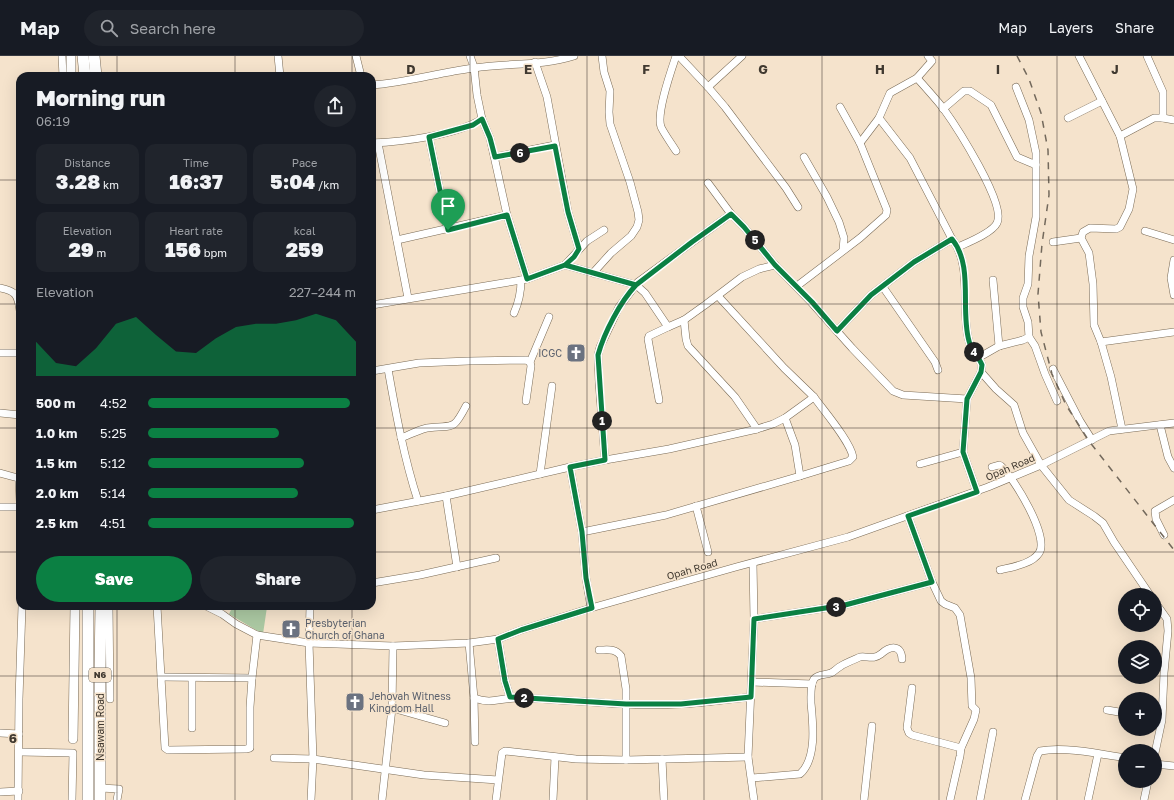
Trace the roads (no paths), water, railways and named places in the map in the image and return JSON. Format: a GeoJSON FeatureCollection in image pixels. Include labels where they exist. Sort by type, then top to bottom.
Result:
{"type":"FeatureCollection","features":[{"type":"Feature","properties":{"kind":"highway"},"geometry":{"type":"LineString","coordinates":[[83,56],[85,72]]}},
{"type":"Feature","properties":{"kind":"highway"},"geometry":{"type":"LineString","coordinates":[[94,56],[96,72]]}},
{"type":"Feature","properties":{"kind":"highway","name":"Nsawam Road"},"geometry":{"type":"LineString","coordinates":[[88,610],[88,800]]}},
{"type":"Feature","properties":{"kind":"highway","name":"Nsawam Road"},"geometry":{"type":"LineString","coordinates":[[100,800],[100,670],[102,610]]}},
{"type":"Feature","properties":{"kind":"main road"},"geometry":{"type":"LineString","coordinates":[[71,56],[72,72]]}},
{"type":"Feature","properties":{"kind":"main road"},"geometry":{"type":"LineString","coordinates":[[73,739],[75,610]]}},
{"type":"Feature","properties":{"kind":"street"},"geometry":{"type":"LineString","coordinates":[[62,56],[62,72]]}},
{"type":"Feature","properties":{"kind":"street"},"geometry":{"type":"LineString","coordinates":[[278,56],[280,72]]}},
{"type":"Feature","properties":{"kind":"street"},"geometry":{"type":"LineString","coordinates":[[356,56],[360,72]]}},
{"type":"Feature","properties":{"kind":"street"},"geometry":{"type":"LineString","coordinates":[[470,56],[474,67],[477,95],[482,119],[490,138],[495,157],[507,215],[524,280],[514,313]]}},
{"type":"Feature","properties":{"kind":"street"},"geometry":{"type":"LineString","coordinates":[[376,85],[406,81],[474,67],[566,59],[574,56]]}},
{"type":"Feature","properties":{"kind":"street"},"geometry":{"type":"LineString","coordinates":[[593,273],[611,253],[631,236],[637,227],[639,220],[630,182],[610,124],[610,91],[604,72],[602,56]]}},
{"type":"Feature","properties":{"kind":"street"},"geometry":{"type":"LineString","coordinates":[[676,56],[662,107],[660,120],[661,126],[676,151]]}},
{"type":"Feature","properties":{"kind":"street"},"geometry":{"type":"LineString","coordinates":[[679,56],[725,107],[798,206]]}},
{"type":"Feature","properties":{"kind":"street"},"geometry":{"type":"LineString","coordinates":[[708,87],[742,56]]}},
{"type":"Feature","properties":{"kind":"street"},"geometry":{"type":"LineString","coordinates":[[1080,56],[1120,136],[1133,185],[1129,209],[1120,227],[1116,229],[1090,228],[1083,232],[1081,238],[1088,253],[1093,284],[1094,325],[1101,342],[1111,377],[1122,429]]}},
{"type":"Feature","properties":{"kind":"street"},"geometry":{"type":"LineString","coordinates":[[1147,56],[1163,92],[1162,118]]}},
{"type":"Feature","properties":{"kind":"street"},"geometry":{"type":"LineString","coordinates":[[860,143],[879,118],[890,93],[917,78],[932,58]]}},
{"type":"Feature","properties":{"kind":"street"},"geometry":{"type":"LineString","coordinates":[[535,62],[546,97],[568,212],[579,249]]}},
{"type":"Feature","properties":{"kind":"street"},"geometry":{"type":"LineString","coordinates":[[917,78],[943,109],[959,133],[992,191],[999,215],[998,222],[994,228],[958,247]]}},
{"type":"Feature","properties":{"kind":"street"},"geometry":{"type":"LineString","coordinates":[[1016,87],[1029,120],[1035,147],[1036,165],[1036,217],[1029,256],[1028,284],[1023,298],[1023,307],[1028,322],[1029,337],[1035,346],[1057,401]]}},
{"type":"Feature","properties":{"kind":"street"},"geometry":{"type":"LineString","coordinates":[[943,109],[964,91],[970,91],[991,105],[1017,157],[1036,165]]}},
{"type":"Feature","properties":{"kind":"street"},"geometry":{"type":"LineString","coordinates":[[1068,118],[1102,101]]}},
{"type":"Feature","properties":{"kind":"street"},"geometry":{"type":"LineString","coordinates":[[797,286],[851,245],[886,215],[887,210],[860,143],[840,107]]}},
{"type":"Feature","properties":{"kind":"street"},"geometry":{"type":"LineString","coordinates":[[879,118],[910,158],[952,239],[958,247],[964,266],[969,342],[982,365],[981,372],[967,399],[963,452],[977,492]]}},
{"type":"Feature","properties":{"kind":"street"},"geometry":{"type":"LineString","coordinates":[[1120,136],[1154,118],[1174,120]]}},
{"type":"Feature","properties":{"kind":"street"},"geometry":{"type":"LineString","coordinates":[[376,143],[429,137],[473,125],[482,119]]}},
{"type":"Feature","properties":{"kind":"street"},"geometry":{"type":"LineString","coordinates":[[429,137],[448,230]]}},
{"type":"Feature","properties":{"kind":"street"},"geometry":{"type":"LineString","coordinates":[[495,157],[555,146]]}},
{"type":"Feature","properties":{"kind":"street"},"geometry":{"type":"LineString","coordinates":[[376,147],[397,240],[408,298]]}},
{"type":"Feature","properties":{"kind":"street"},"geometry":{"type":"LineString","coordinates":[[804,157],[827,197],[839,222],[844,238],[843,250]]}},
{"type":"Feature","properties":{"kind":"street"},"geometry":{"type":"LineString","coordinates":[[708,183],[731,214],[744,227],[775,265],[797,286],[893,391],[897,394],[967,399]]}},
{"type":"Feature","properties":{"kind":"street"},"geometry":{"type":"LineString","coordinates":[[605,460],[598,355],[600,346],[619,307],[636,285],[698,237],[731,214]]}},
{"type":"Feature","properties":{"kind":"street"},"geometry":{"type":"LineString","coordinates":[[397,240],[448,230],[507,215]]}},
{"type":"Feature","properties":{"kind":"street"},"geometry":{"type":"LineString","coordinates":[[376,304],[524,280],[565,265],[574,257],[579,249],[604,230]]}},
{"type":"Feature","properties":{"kind":"street"},"geometry":{"type":"LineString","coordinates":[[1145,232],[1174,240]]}},
{"type":"Feature","properties":{"kind":"street"},"geometry":{"type":"LineString","coordinates":[[1053,242],[1081,238]]}},
{"type":"Feature","properties":{"kind":"street"},"geometry":{"type":"LineString","coordinates":[[837,331],[871,295],[914,262],[952,239]]}},
{"type":"Feature","properties":{"kind":"street"},"geometry":{"type":"LineString","coordinates":[[1174,260],[1171,278],[1174,295]]}},
{"type":"Feature","properties":{"kind":"street"},"geometry":{"type":"LineString","coordinates":[[565,265],[636,285],[645,294],[668,326]]}},
{"type":"Feature","properties":{"kind":"street"},"geometry":{"type":"LineString","coordinates":[[659,400],[648,338],[649,336],[684,320],[742,277],[759,269],[775,265]]}},
{"type":"Feature","properties":{"kind":"street"},"geometry":{"type":"LineString","coordinates":[[993,280],[999,346]]}},
{"type":"Feature","properties":{"kind":"street"},"geometry":{"type":"LineString","coordinates":[[883,287],[935,362],[938,370]]}},
{"type":"Feature","properties":{"kind":"street"},"geometry":{"type":"LineString","coordinates":[[0,288],[9,290],[16,295]]}},
{"type":"Feature","properties":{"kind":"street"},"geometry":{"type":"LineString","coordinates":[[582,532],[666,515],[849,461],[853,457],[852,452],[834,424],[814,397],[784,368],[718,296]]}},
{"type":"Feature","properties":{"kind":"street"},"geometry":{"type":"LineString","coordinates":[[526,401],[531,366],[530,362],[549,317]]}},
{"type":"Feature","properties":{"kind":"street"},"geometry":{"type":"LineString","coordinates":[[684,320],[688,346],[735,397],[757,429]]}},
{"type":"Feature","properties":{"kind":"street"},"geometry":{"type":"LineString","coordinates":[[1101,342],[1174,332]]}},
{"type":"Feature","properties":{"kind":"street"},"geometry":{"type":"LineString","coordinates":[[978,358],[999,346],[1024,340],[1029,337]]}},
{"type":"Feature","properties":{"kind":"street"},"geometry":{"type":"LineString","coordinates":[[0,353],[16,353]]}},
{"type":"Feature","properties":{"kind":"street"},"geometry":{"type":"LineString","coordinates":[[376,370],[419,363],[526,360],[530,362]]}},
{"type":"Feature","properties":{"kind":"street"},"geometry":{"type":"LineString","coordinates":[[388,369],[408,470],[418,501]]}},
{"type":"Feature","properties":{"kind":"street"},"geometry":{"type":"LineString","coordinates":[[1053,369],[1080,421],[1092,440]]}},
{"type":"Feature","properties":{"kind":"street"},"geometry":{"type":"LineString","coordinates":[[981,372],[996,389],[1014,405],[1023,432],[1040,465],[1069,500],[1103,523],[1145,588]]}},
{"type":"Feature","properties":{"kind":"street"},"geometry":{"type":"LineString","coordinates":[[540,474],[552,386]]}},
{"type":"Feature","properties":{"kind":"street"},"geometry":{"type":"LineString","coordinates":[[376,509],[446,496],[570,467],[669,449],[757,429],[785,418],[814,397]]}},
{"type":"Feature","properties":{"kind":"street"},"geometry":{"type":"LineString","coordinates":[[401,438],[426,429],[451,427],[459,420],[466,406]]}},
{"type":"Feature","properties":{"kind":"street"},"geometry":{"type":"LineString","coordinates":[[0,413],[16,415]]}},
{"type":"Feature","properties":{"kind":"street"},"geometry":{"type":"LineString","coordinates":[[785,418],[795,445],[800,476]]}},
{"type":"Feature","properties":{"kind":"street","name":"Opah Road"},"geometry":{"type":"LineString","coordinates":[[215,610],[257,635],[308,643],[393,646],[469,643],[498,639],[521,630],[592,608],[752,563],[848,538],[977,492],[1040,465],[1109,431],[1160,426],[1174,423]]}},
{"type":"Feature","properties":{"kind":"street"},"geometry":{"type":"LineString","coordinates":[[1160,426],[1168,457],[1174,468]]}},
{"type":"Feature","properties":{"kind":"street"},"geometry":{"type":"LineString","coordinates":[[920,464],[963,452]]}},
{"type":"Feature","properties":{"kind":"street"},"geometry":{"type":"LineString","coordinates":[[992,467],[999,465],[1001,466],[1021,492],[1031,511],[1041,540],[1041,550],[1033,559],[1000,570]]}},
{"type":"Feature","properties":{"kind":"street"},"geometry":{"type":"LineString","coordinates":[[570,467],[582,532],[586,578],[592,608]]}},
{"type":"Feature","properties":{"kind":"street"},"geometry":{"type":"LineString","coordinates":[[0,474],[16,478]]}},
{"type":"Feature","properties":{"kind":"street"},"geometry":{"type":"LineString","coordinates":[[446,496],[457,567]]}},
{"type":"Feature","properties":{"kind":"street"},"geometry":{"type":"LineString","coordinates":[[1164,535],[1156,519],[1155,511],[1174,500]]}},
{"type":"Feature","properties":{"kind":"street"},"geometry":{"type":"LineString","coordinates":[[696,506],[708,552]]}},
{"type":"Feature","properties":{"kind":"street"},"geometry":{"type":"LineString","coordinates":[[0,507],[16,507]]}},
{"type":"Feature","properties":{"kind":"street"},"geometry":{"type":"LineString","coordinates":[[908,516],[932,582],[941,601],[958,611],[960,615],[971,678],[972,706],[976,710],[974,719],[961,748],[950,800]]}},
{"type":"Feature","properties":{"kind":"street"},"geometry":{"type":"LineString","coordinates":[[376,582],[420,575],[496,558]]}},
{"type":"Feature","properties":{"kind":"street"},"geometry":{"type":"LineString","coordinates":[[752,563],[754,619],[748,757],[754,800]]}},
{"type":"Feature","properties":{"kind":"street"},"geometry":{"type":"LineString","coordinates":[[754,619],[845,605],[932,582]]}},
{"type":"Feature","properties":{"kind":"street"},"geometry":{"type":"LineString","coordinates":[[18,800],[22,610]]}},
{"type":"Feature","properties":{"kind":"street"},"geometry":{"type":"LineString","coordinates":[[109,610],[110,699]]}},
{"type":"Feature","properties":{"kind":"street"},"geometry":{"type":"LineString","coordinates":[[157,610],[164,745],[168,750],[250,748],[250,707],[257,635]]}},
{"type":"Feature","properties":{"kind":"street"},"geometry":{"type":"LineString","coordinates":[[310,610],[308,643],[313,759],[311,800]]}},
{"type":"Feature","properties":{"kind":"street"},"geometry":{"type":"LineString","coordinates":[[1162,612],[1167,619],[1168,631],[1162,692]]}},
{"type":"Feature","properties":{"kind":"street"},"geometry":{"type":"LineString","coordinates":[[498,639],[505,681],[510,697]]}},
{"type":"Feature","properties":{"kind":"street"},"geometry":{"type":"LineString","coordinates":[[469,643],[474,698],[475,742]]}},
{"type":"Feature","properties":{"kind":"street"},"geometry":{"type":"LineString","coordinates":[[382,800],[392,708],[393,646]]}},
{"type":"Feature","properties":{"kind":"street"},"geometry":{"type":"LineString","coordinates":[[752,778],[800,774],[804,770],[810,755],[813,738],[811,694],[813,680],[816,677],[832,672],[840,666],[859,657],[873,658],[890,647],[898,650],[902,654],[902,659]]}},
{"type":"Feature","properties":{"kind":"street"},"geometry":{"type":"LineString","coordinates":[[599,650],[614,650],[621,656],[626,688],[626,760]]}},
{"type":"Feature","properties":{"kind":"street"},"geometry":{"type":"LineString","coordinates":[[161,677],[252,678]]}},
{"type":"Feature","properties":{"kind":"street"},"geometry":{"type":"LineString","coordinates":[[192,678],[192,728]]}},
{"type":"Feature","properties":{"kind":"street"},"geometry":{"type":"LineString","coordinates":[[752,682],[812,684]]}},
{"type":"Feature","properties":{"kind":"street"},"geometry":{"type":"LineString","coordinates":[[912,688],[908,728],[909,733],[961,748]]}},
{"type":"Feature","properties":{"kind":"street"},"geometry":{"type":"LineString","coordinates":[[474,698],[491,702],[510,697],[626,704],[681,704],[751,697]]}},
{"type":"Feature","properties":{"kind":"street"},"geometry":{"type":"LineString","coordinates":[[392,708],[444,723]]}},
{"type":"Feature","properties":{"kind":"street"},"geometry":{"type":"LineString","coordinates":[[1107,710],[1118,712]]}},
{"type":"Feature","properties":{"kind":"street"},"geometry":{"type":"LineString","coordinates":[[864,800],[872,726]]}},
{"type":"Feature","properties":{"kind":"street"},"geometry":{"type":"LineString","coordinates":[[980,800],[993,732]]}},
{"type":"Feature","properties":{"kind":"street"},"geometry":{"type":"LineString","coordinates":[[0,733],[19,734]]}},
{"type":"Feature","properties":{"kind":"street"},"geometry":{"type":"LineString","coordinates":[[72,800],[73,739]]}},
{"type":"Feature","properties":{"kind":"street"},"geometry":{"type":"LineString","coordinates":[[496,800],[502,753],[505,751],[555,757],[626,760],[748,757]]}},
{"type":"Feature","properties":{"kind":"street"},"geometry":{"type":"LineString","coordinates":[[1025,800],[1037,756],[1040,751],[1074,751],[1118,757]]}},
{"type":"Feature","properties":{"kind":"street"},"geometry":{"type":"LineString","coordinates":[[20,752],[73,753]]}},
{"type":"Feature","properties":{"kind":"street"},"geometry":{"type":"LineString","coordinates":[[1088,800],[1098,754]]}},
{"type":"Feature","properties":{"kind":"street"},"geometry":{"type":"LineString","coordinates":[[553,800],[555,757]]}},
{"type":"Feature","properties":{"kind":"street"},"geometry":{"type":"LineString","coordinates":[[274,758],[313,759],[424,775],[498,780]]}},
{"type":"Feature","properties":{"kind":"street"},"geometry":{"type":"LineString","coordinates":[[662,759],[664,800]]}},
{"type":"Feature","properties":{"kind":"street"},"geometry":{"type":"LineString","coordinates":[[1162,765],[1174,766]]}},
{"type":"Feature","properties":{"kind":"street"},"geometry":{"type":"LineString","coordinates":[[100,788],[119,789],[117,800]]}},
{"type":"Feature","properties":{"kind":"street"},"geometry":{"type":"LineString","coordinates":[[1144,800],[1147,788]]}},
{"type":"Feature","properties":{"kind":"street"},"geometry":{"type":"LineString","coordinates":[[0,792],[19,791]]}},
{"type":"Feature","properties":{"kind":"railway"},"geometry":{"type":"LineString","coordinates":[[1017,56],[1029,79],[1041,113],[1048,150],[1049,195],[1042,244],[1038,294],[1041,332],[1052,374],[1066,405],[1089,441],[1174,550]]}},
{"type":"Feature","properties":{"kind":"place","name":"ICGC"},"geometry":{"type":"Point","coordinates":[576,353]}},
{"type":"Feature","properties":{"kind":"place","name":"Presbyterian Church of Ghana"},"geometry":{"type":"Point","coordinates":[291,629]}},
{"type":"Feature","properties":{"kind":"place","name":"Jehovah Witness Kingdom Hall"},"geometry":{"type":"Point","coordinates":[355,702]}}]}
